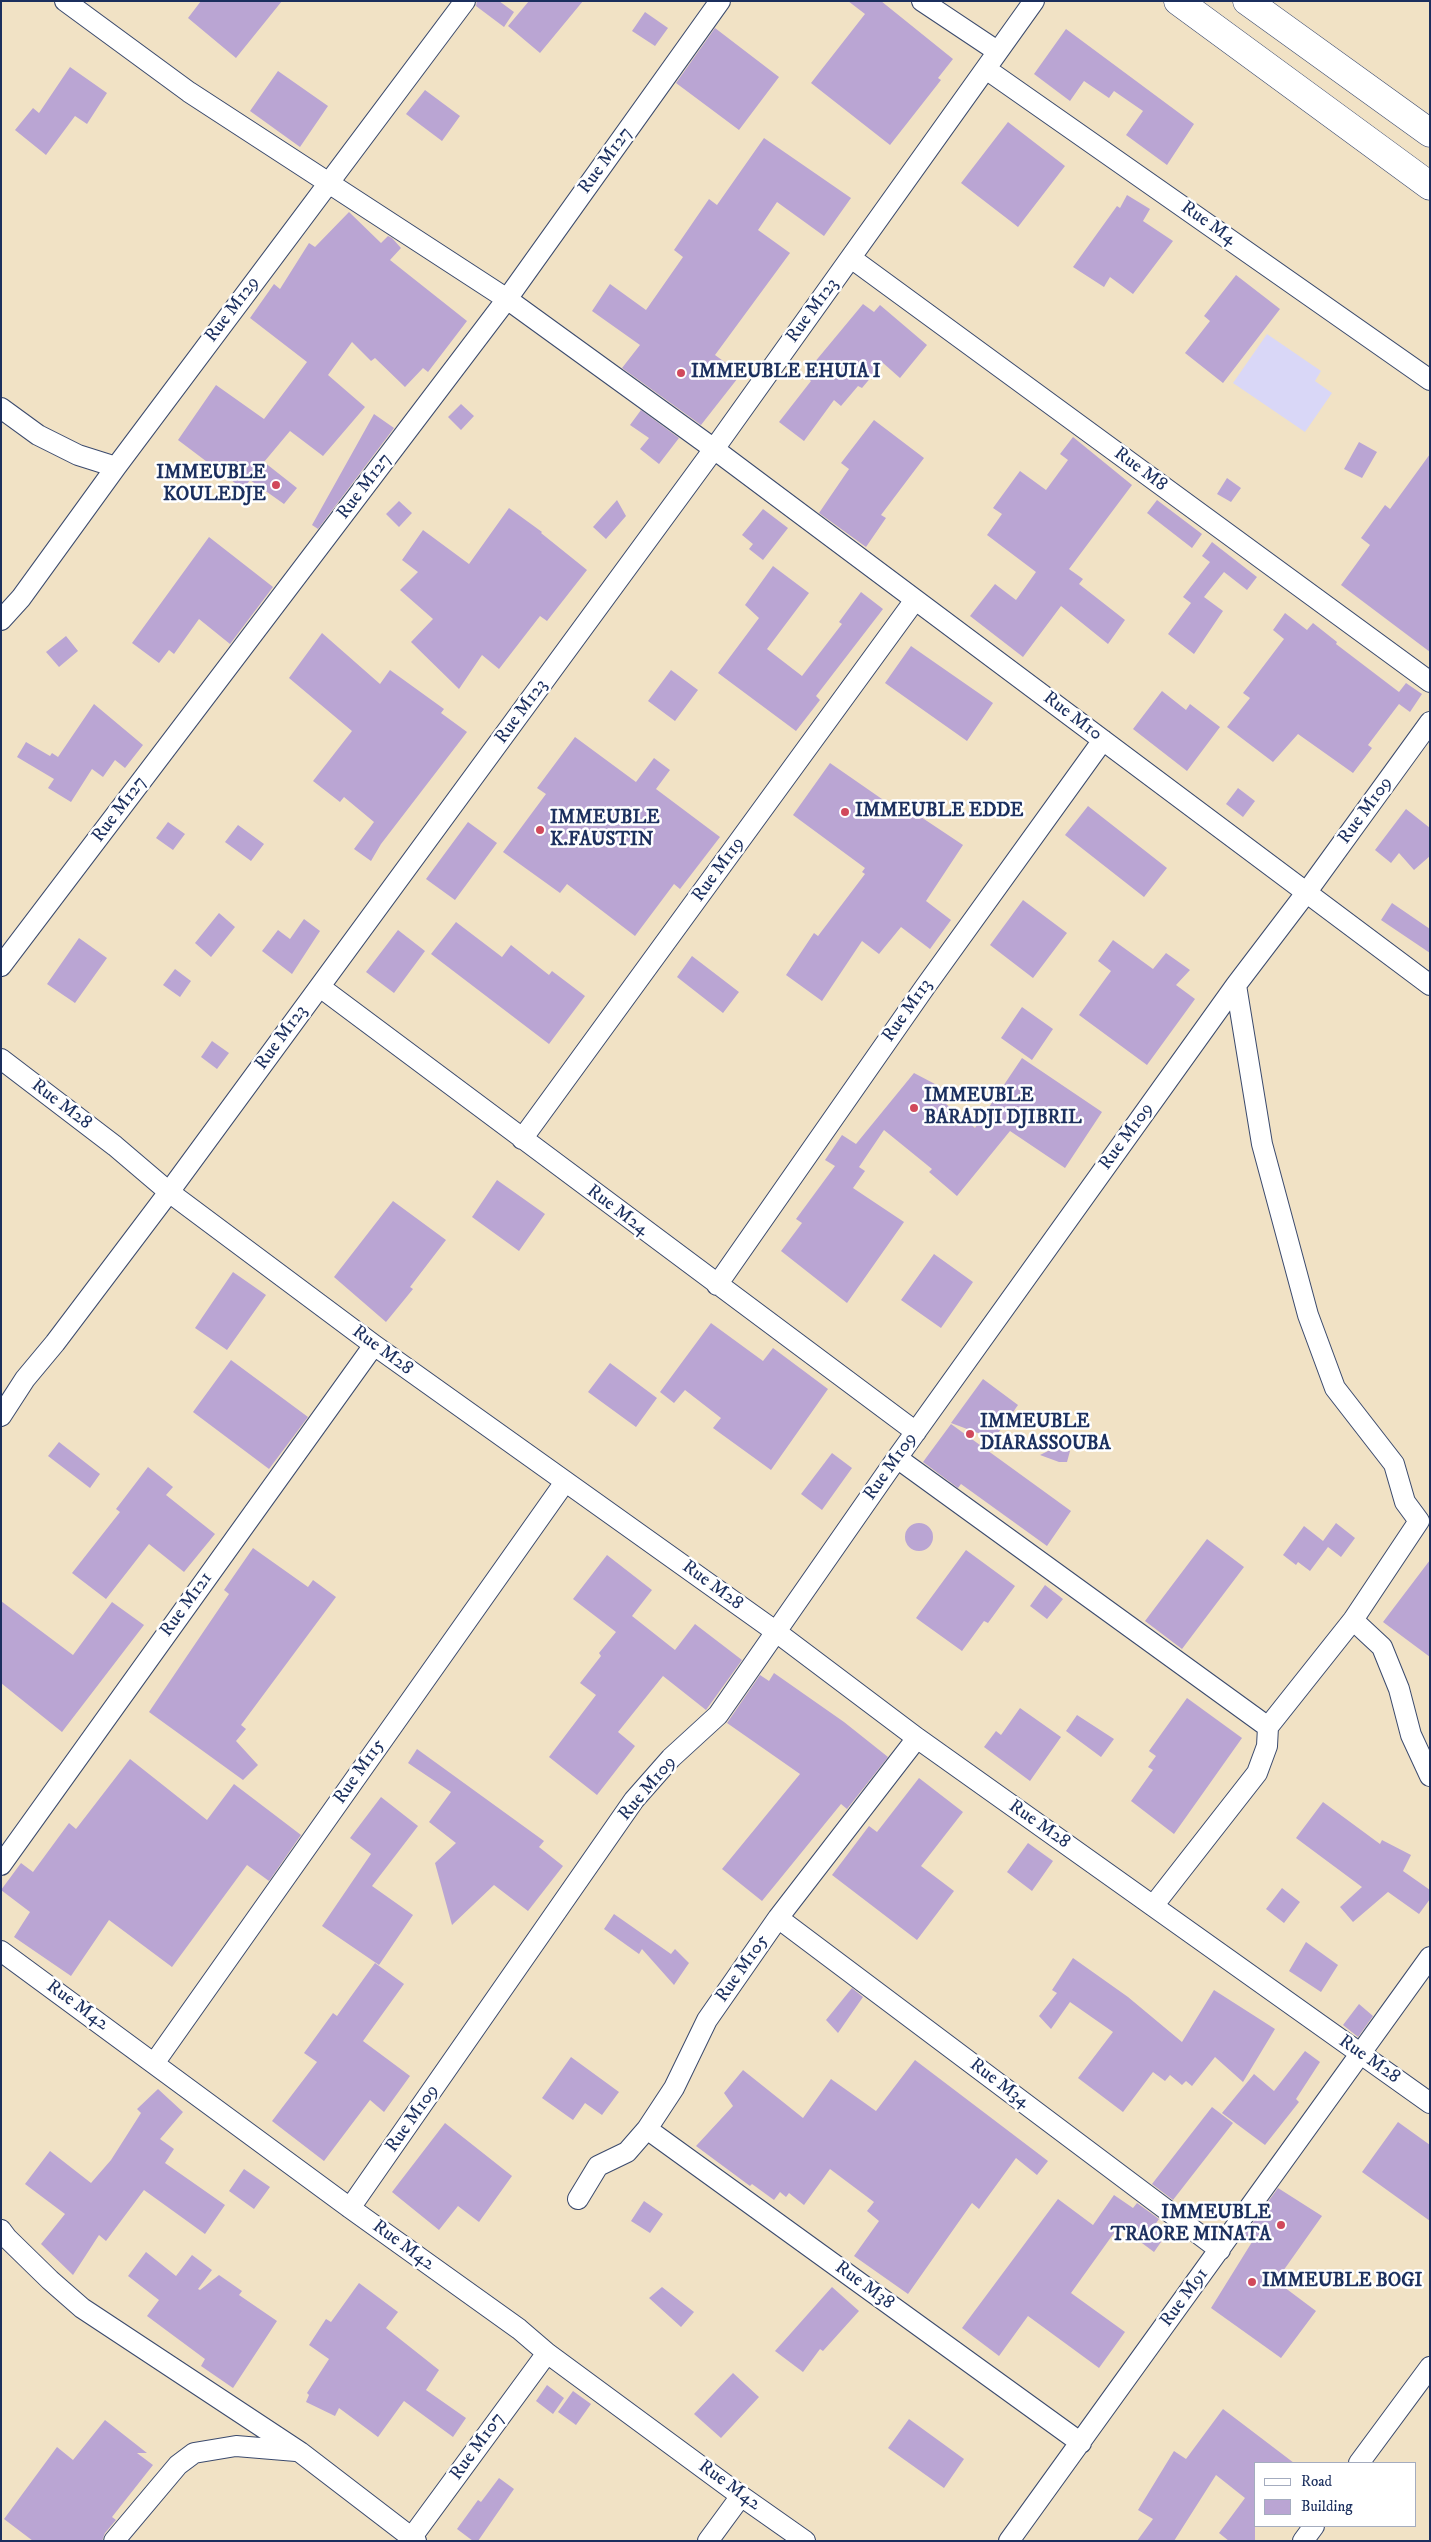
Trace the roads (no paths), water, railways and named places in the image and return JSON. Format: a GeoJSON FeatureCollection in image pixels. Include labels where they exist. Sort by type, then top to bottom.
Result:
{"type":"FeatureCollection","features":[{"type":"Feature","properties":{"kind":"main road"},"geometry":{"type":"LineString","coordinates":[[1178,1],[1430,186]]}},
{"type":"Feature","properties":{"kind":"main road"},"geometry":{"type":"LineString","coordinates":[[1247,1],[1430,133]]}},
{"type":"Feature","properties":{"kind":"street","name":"Rue M10"},"geometry":{"type":"LineString","coordinates":[[65,1],[189,92],[507,299],[714,449],[1430,986]]}},
{"type":"Feature","properties":{"kind":"street","name":"Rue M129"},"geometry":{"type":"LineString","coordinates":[[1,620],[21,598],[116,467],[465,1]]}},
{"type":"Feature","properties":{"kind":"street","name":"Rue M127"},"geometry":{"type":"LineString","coordinates":[[1,966],[507,299],[720,1]]}},
{"type":"Feature","properties":{"kind":"street"},"geometry":{"type":"LineString","coordinates":[[922,1],[997,51]]}},
{"type":"Feature","properties":{"kind":"street","name":"Rue M123"},"geometry":{"type":"LineString","coordinates":[[1,1416],[25,1379],[55,1343],[169,1192],[714,449],[1034,1]]}},
{"type":"Feature","properties":{"kind":"street","name":"Rue M4"},"geometry":{"type":"LineString","coordinates":[[986,69],[1430,380]]}},
{"type":"Feature","properties":{"kind":"street","name":"Rue M8"},"geometry":{"type":"LineString","coordinates":[[851,258],[1430,682]]}},
{"type":"Feature","properties":{"kind":"street"},"geometry":{"type":"LineString","coordinates":[[1,408],[38,435],[78,455],[116,467]]}},
{"type":"Feature","properties":{"kind":"street","name":"Rue M119"},"geometry":{"type":"LineString","coordinates":[[522,1139],[915,600]]}},
{"type":"Feature","properties":{"kind":"street","name":"Rue M109"},"geometry":{"type":"LineString","coordinates":[[350,2208],[634,1800],[671,1758],[718,1715],[897,1458],[1236,984],[1306,894],[1430,722]]}},
{"type":"Feature","properties":{"kind":"street","name":"Rue M113"},"geometry":{"type":"LineString","coordinates":[[717,1286],[925,987],[1103,740]]}},
{"type":"Feature","properties":{"kind":"street"},"geometry":{"type":"LineString","coordinates":[[1153,1906],[1257,1772],[1267,1746],[1268,1727],[1353,1620],[1424,1515],[1405,1502],[1394,1464],[1335,1388],[1308,1315],[1262,1144],[1236,984]]}},
{"type":"Feature","properties":{"kind":"street","name":"Rue M24"},"geometry":{"type":"LineString","coordinates":[[320,987],[717,1286],[916,1432]]}},
{"type":"Feature","properties":{"kind":"street","name":"Rue M28"},"geometry":{"type":"LineString","coordinates":[[1,1059],[115,1146],[169,1192],[374,1345],[775,1631],[917,1738],[1430,2103]]}},
{"type":"Feature","properties":{"kind":"street","name":"Rue M121"},"geometry":{"type":"LineString","coordinates":[[1,1865],[374,1345]]}},
{"type":"Feature","properties":{"kind":"street"},"geometry":{"type":"LineString","coordinates":[[897,1458],[1268,1727]]}},
{"type":"Feature","properties":{"kind":"street","name":"Rue M115"},"geometry":{"type":"LineString","coordinates":[[155,2062],[565,1482]]}},
{"type":"Feature","properties":{"kind":"street"},"geometry":{"type":"LineString","coordinates":[[1353,1620],[1382,1647],[1399,1689],[1411,1735],[1430,1776]]}},
{"type":"Feature","properties":{"kind":"street","name":"Rue M105"},"geometry":{"type":"LineString","coordinates":[[578,2200],[598,2166],[627,2152],[647,2129],[674,2088],[707,2020],[778,1918],[917,1738]]}},
{"type":"Feature","properties":{"kind":"street","name":"Rue M34"},"geometry":{"type":"LineString","coordinates":[[778,1918],[1220,2250]]}},
{"type":"Feature","properties":{"kind":"street","name":"Rue M42"},"geometry":{"type":"LineString","coordinates":[[1,1951],[155,2062],[350,2208],[519,2328],[547,2353],[805,2541]]}},
{"type":"Feature","properties":{"kind":"street","name":"Rue M91"},"geometry":{"type":"LineString","coordinates":[[1009,2541],[1430,1957]]}},
{"type":"Feature","properties":{"kind":"street","name":"Rue M38"},"geometry":{"type":"LineString","coordinates":[[647,2129],[1081,2443]]}},
{"type":"Feature","properties":{"kind":"street"},"geometry":{"type":"LineString","coordinates":[[1,2230],[36,2267],[82,2308],[300,2452],[412,2540]]}},
{"type":"Feature","properties":{"kind":"street","name":"Rue M107"},"geometry":{"type":"LineString","coordinates":[[412,2540],[547,2353]]}},
{"type":"Feature","properties":{"kind":"street"},"geometry":{"type":"LineString","coordinates":[[1361,2462],[1430,2367]]}},
{"type":"Feature","properties":{"kind":"street"},"geometry":{"type":"LineString","coordinates":[[114,2541],[178,2465],[194,2453],[236,2446],[300,2452]]}},
{"type":"Feature","properties":{"kind":"street"},"geometry":{"type":"LineString","coordinates":[[708,2541],[741,2496]]}},
{"type":"Feature","properties":{"kind":"street"},"geometry":{"type":"LineString","coordinates":[[1303,2541],[1313,2527]]}},
{"type":"Feature","properties":{"kind":"place","name":"IMMEUBLE EHUIA I"},"geometry":{"type":"Point","coordinates":[681,373]}},
{"type":"Feature","properties":{"kind":"place","name":"IMMEUBLE KOULEDJE"},"geometry":{"type":"Point","coordinates":[276,485]}},
{"type":"Feature","properties":{"kind":"place","name":"IMMEUBLE EDDE"},"geometry":{"type":"Point","coordinates":[845,812]}},
{"type":"Feature","properties":{"kind":"place","name":"IMMEUBLE K.FAUSTIN"},"geometry":{"type":"Point","coordinates":[540,830]}},
{"type":"Feature","properties":{"kind":"place","name":"IMMEUBLE BARADJI DJIBRIL"},"geometry":{"type":"Point","coordinates":[914,1108]}},
{"type":"Feature","properties":{"kind":"place","name":"IMMEUBLE DIARASSOUBA"},"geometry":{"type":"Point","coordinates":[970,1434]}},
{"type":"Feature","properties":{"kind":"place","name":"IMMEUBLE TRAORE MINATA"},"geometry":{"type":"Point","coordinates":[1281,2225]}},
{"type":"Feature","properties":{"kind":"place","name":"IMMEUBLE BOGI"},"geometry":{"type":"Point","coordinates":[1252,2282]}}]}
